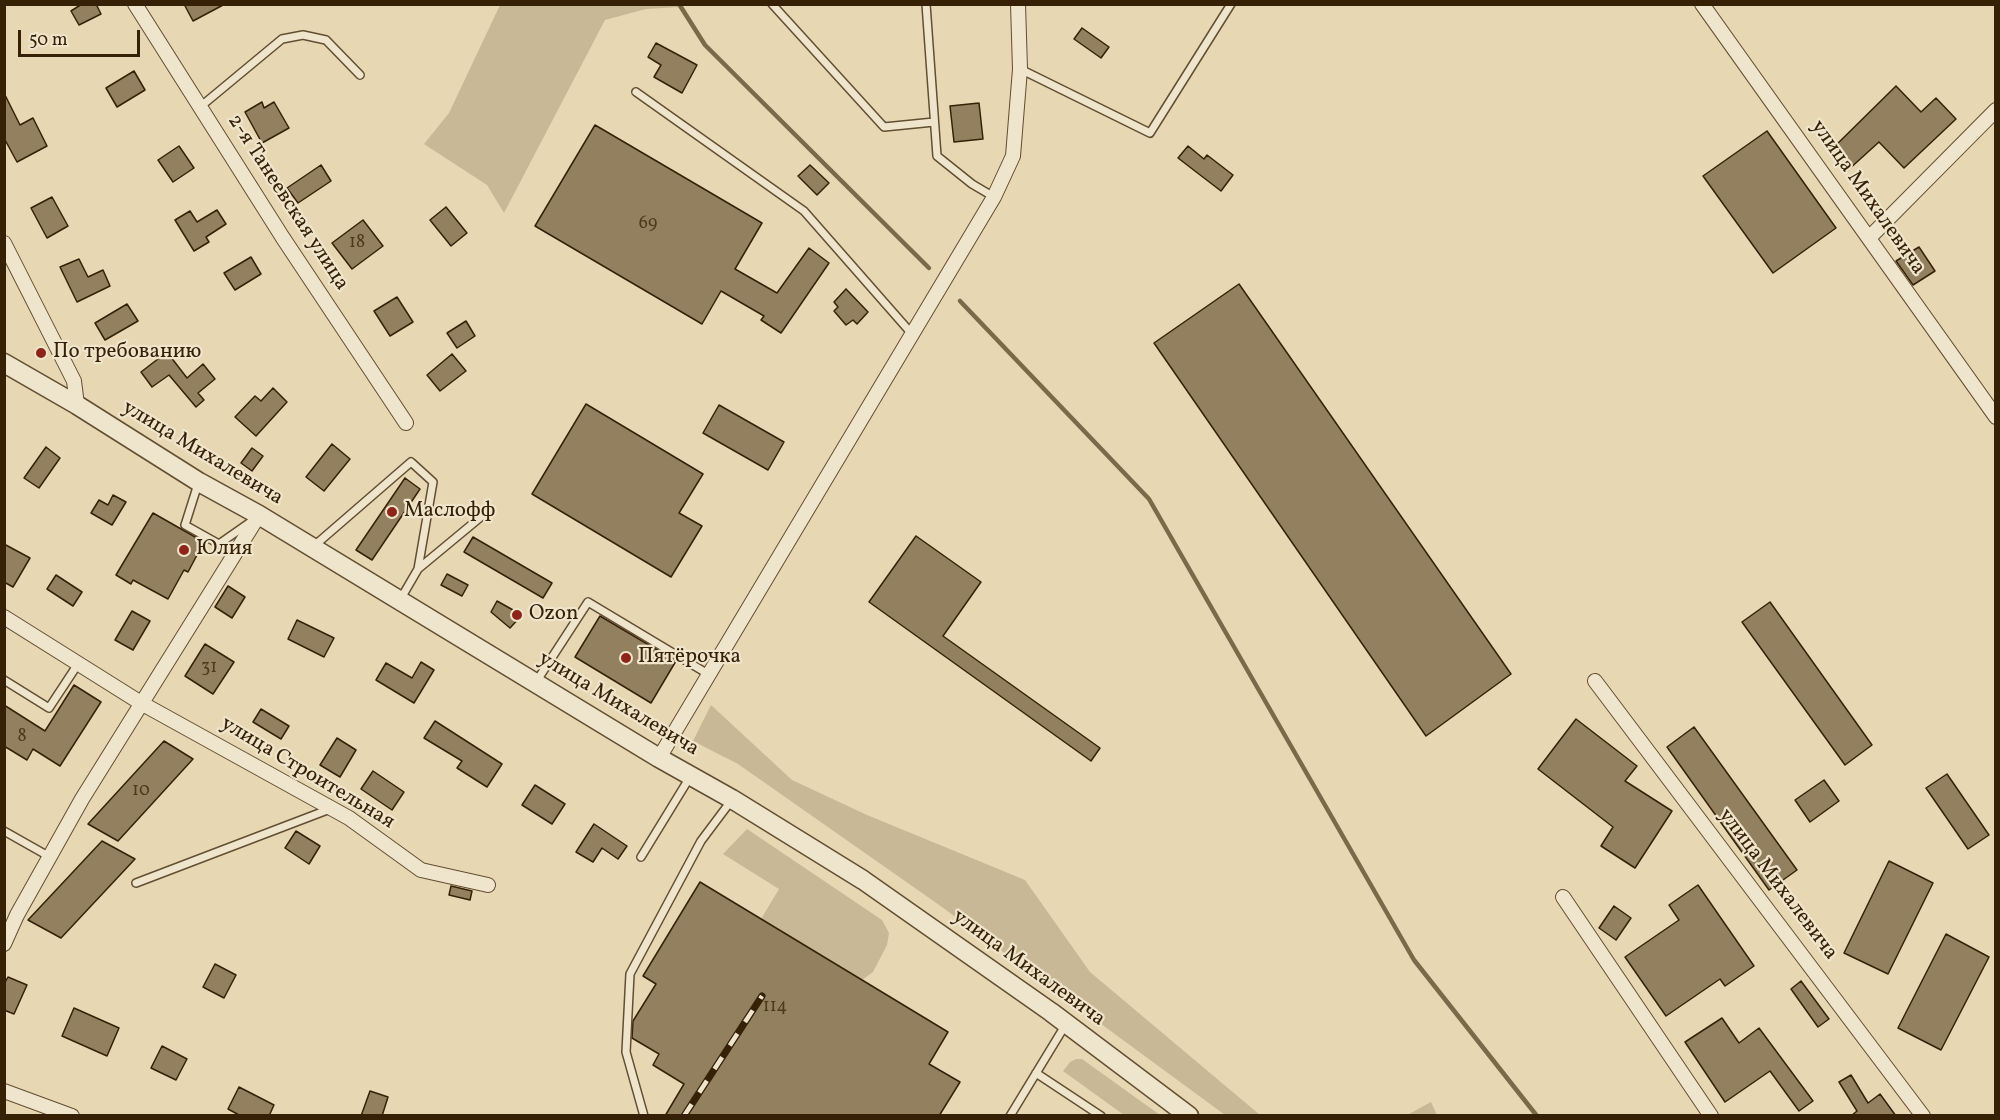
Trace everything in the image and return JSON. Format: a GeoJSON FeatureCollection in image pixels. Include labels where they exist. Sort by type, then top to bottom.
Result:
{"type":"FeatureCollection","features":[{"type":"Feature","properties":{"kind":"street","name":"2-я Танеевская улица"},"geometry":{"type":"LineString","coordinates":[[135,4],[283,238],[406,423]]}},
{"type":"Feature","properties":{"kind":"street"},"geometry":{"type":"LineString","coordinates":[[659,758],[994,197],[1013,156],[1020,69],[1018,4]]}},
{"type":"Feature","properties":{"kind":"street","name":"улица Михалевича"},"geometry":{"type":"LineString","coordinates":[[1702,4],[1995,417]]}},
{"type":"Feature","properties":{"kind":"street"},"geometry":{"type":"LineString","coordinates":[[1869,238],[1995,110]]}},
{"type":"Feature","properties":{"kind":"street"},"geometry":{"type":"LineString","coordinates":[[4,243],[74,381],[77,405]]}},
{"type":"Feature","properties":{"kind":"street","name":"улица Михалевича"},"geometry":{"type":"LineString","coordinates":[[4,363],[659,758],[732,799],[863,880],[1066,1024],[1189,1116]]}},
{"type":"Feature","properties":{"kind":"street"},"geometry":{"type":"LineString","coordinates":[[4,944],[17,915],[82,799],[259,515]]}},
{"type":"Feature","properties":{"kind":"street","name":"улица Строительная"},"geometry":{"type":"LineString","coordinates":[[4,617],[141,703],[349,818],[422,870],[488,885]]}},
{"type":"Feature","properties":{"kind":"street","name":"улица Михалевича"},"geometry":{"type":"LineString","coordinates":[[1595,681],[1923,1116]]}},
{"type":"Feature","properties":{"kind":"street"},"geometry":{"type":"LineString","coordinates":[[1563,897],[1711,1116]]}},
{"type":"Feature","properties":{"kind":"street"},"geometry":{"type":"LineString","coordinates":[[4,1091],[72,1116]]}},
{"type":"Feature","properties":{"kind":"lane"},"geometry":{"type":"LineString","coordinates":[[772,4],[884,127],[934,122]]}},
{"type":"Feature","properties":{"kind":"lane"},"geometry":{"type":"LineString","coordinates":[[926,4],[937,156],[972,184],[994,197]]}},
{"type":"Feature","properties":{"kind":"lane"},"geometry":{"type":"LineString","coordinates":[[1020,69],[1150,134],[1231,4]]}},
{"type":"Feature","properties":{"kind":"lane"},"geometry":{"type":"LineString","coordinates":[[200,107],[282,39],[303,35],[326,40],[360,75]]}},
{"type":"Feature","properties":{"kind":"lane"},"geometry":{"type":"LineString","coordinates":[[636,92],[804,211],[912,334]]}},
{"type":"Feature","properties":{"kind":"lane"},"geometry":{"type":"LineString","coordinates":[[312,548],[411,462],[433,482],[418,569]]}},
{"type":"Feature","properties":{"kind":"lane"},"geometry":{"type":"LineString","coordinates":[[199,482],[185,525],[219,544],[259,515]]}},
{"type":"Feature","properties":{"kind":"lane"},"geometry":{"type":"LineString","coordinates":[[400,600],[418,569],[488,511]]}},
{"type":"Feature","properties":{"kind":"lane"},"geometry":{"type":"LineString","coordinates":[[535,683],[588,602],[708,674]]}},
{"type":"Feature","properties":{"kind":"lane"},"geometry":{"type":"LineString","coordinates":[[4,680],[49,708],[78,664]]}},
{"type":"Feature","properties":{"kind":"lane"},"geometry":{"type":"LineString","coordinates":[[641,857],[692,775]]}},
{"type":"Feature","properties":{"kind":"lane"},"geometry":{"type":"LineString","coordinates":[[644,1116],[626,1052],[630,974],[701,841],[732,799]]}},
{"type":"Feature","properties":{"kind":"lane"},"geometry":{"type":"LineString","coordinates":[[136,883],[331,808]]}},
{"type":"Feature","properties":{"kind":"lane"},"geometry":{"type":"LineString","coordinates":[[4,831],[50,857]]}},
{"type":"Feature","properties":{"kind":"lane"},"geometry":{"type":"LineString","coordinates":[[1010,1116],[1066,1024]]}},
{"type":"Feature","properties":{"kind":"lane"},"geometry":{"type":"LineString","coordinates":[[1036,1073],[1101,1116]]}},
{"type":"Feature","properties":{"kind":"shaded area"},"geometry":{"type":"Polygon","coordinates":[[[500,5],[688,5],[646,9],[605,20],[504,213],[487,185],[424,144],[449,113],[500,5]]]}},
{"type":"Feature","properties":{"kind":"shaded area"},"geometry":{"type":"Polygon","coordinates":[[[711,705],[792,780],[867,815],[1025,880],[1090,972],[1260,1115],[1225,1115],[942,907],[738,764],[693,741],[711,705]]]}},
{"type":"Feature","properties":{"kind":"shaded area"},"geometry":{"type":"Polygon","coordinates":[[[747,829],[882,920],[889,933],[887,945],[873,972],[862,980],[761,919],[779,889],[723,854],[747,829]]]}},
{"type":"Feature","properties":{"kind":"shaded area"},"geometry":{"type":"Polygon","coordinates":[[[1082,1059],[1160,1115],[1124,1115],[1063,1071],[1070,1062],[1082,1059]]]}},
{"type":"Feature","properties":{"kind":"shaded area"},"geometry":{"type":"Polygon","coordinates":[[[1431,1102],[1437,1115],[1407,1115],[1431,1102]]]}},
{"type":"Feature","properties":{"kind":"building"},"geometry":{"type":"Polygon","coordinates":[[[82,4],[96,4],[101,14],[79,25],[71,11],[82,4]]]}},
{"type":"Feature","properties":{"kind":"building"},"geometry":{"type":"Polygon","coordinates":[[[184,4],[225,4],[193,21],[184,4]]]}},
{"type":"Feature","properties":{"kind":"building"},"geometry":{"type":"Polygon","coordinates":[[[1082,28],[1109,47],[1101,58],[1074,39],[1082,28]]]}},
{"type":"Feature","properties":{"kind":"building"},"geometry":{"type":"Polygon","coordinates":[[[656,43],[697,65],[682,93],[654,77],[661,65],[648,57],[656,43]]]}},
{"type":"Feature","properties":{"kind":"building"},"geometry":{"type":"Polygon","coordinates":[[[134,71],[145,90],[117,107],[106,88],[134,71]]]}},
{"type":"Feature","properties":{"kind":"building"},"geometry":{"type":"Polygon","coordinates":[[[1896,86],[1921,112],[1936,98],[1956,119],[1904,168],[1879,142],[1847,171],[1829,152],[1896,86]]]}},
{"type":"Feature","properties":{"kind":"building"},"geometry":{"type":"Polygon","coordinates":[[[4,93],[20,125],[33,118],[47,146],[17,162],[4,138],[4,93]]]}},
{"type":"Feature","properties":{"kind":"building"},"geometry":{"type":"Polygon","coordinates":[[[262,102],[264,108],[274,102],[289,128],[262,143],[245,112],[262,102]]]}},
{"type":"Feature","properties":{"kind":"building"},"geometry":{"type":"Polygon","coordinates":[[[979,103],[983,139],[954,142],[950,106],[979,103]]]}},
{"type":"Feature","properties":{"kind":"building"},"geometry":{"type":"Polygon","coordinates":[[[595,125],[762,223],[735,269],[777,293],[809,248],[829,263],[781,333],[761,320],[764,316],[721,291],[702,324],[535,226],[595,125]]]}},
{"type":"Feature","properties":{"kind":"building"},"geometry":{"type":"Polygon","coordinates":[[[1767,131],[1836,228],[1773,273],[1703,176],[1767,131]]]}},
{"type":"Feature","properties":{"kind":"building"},"geometry":{"type":"Polygon","coordinates":[[[179,146],[194,168],[173,182],[158,160],[179,146]]]}},
{"type":"Feature","properties":{"kind":"building"},"geometry":{"type":"Polygon","coordinates":[[[1188,146],[1204,159],[1207,155],[1233,175],[1221,191],[1178,158],[1188,146]]]}},
{"type":"Feature","properties":{"kind":"building"},"geometry":{"type":"Polygon","coordinates":[[[321,165],[331,181],[298,203],[287,188],[321,165]]]}},
{"type":"Feature","properties":{"kind":"building"},"geometry":{"type":"Polygon","coordinates":[[[810,165],[829,183],[817,195],[798,176],[810,165]]]}},
{"type":"Feature","properties":{"kind":"building"},"geometry":{"type":"Polygon","coordinates":[[[52,197],[68,226],[47,238],[31,208],[52,197]]]}},
{"type":"Feature","properties":{"kind":"building"},"geometry":{"type":"Polygon","coordinates":[[[446,207],[467,233],[451,246],[430,220],[446,207]]]}},
{"type":"Feature","properties":{"kind":"building"},"geometry":{"type":"Polygon","coordinates":[[[217,210],[226,224],[206,237],[209,242],[194,251],[175,220],[190,211],[197,222],[217,210]]]}},
{"type":"Feature","properties":{"kind":"building"},"geometry":{"type":"Polygon","coordinates":[[[363,220],[383,246],[352,269],[332,243],[363,220]]]}},
{"type":"Feature","properties":{"kind":"building"},"geometry":{"type":"Polygon","coordinates":[[[1919,247],[1935,271],[1913,285],[1896,261],[1919,247]]]}},
{"type":"Feature","properties":{"kind":"building"},"geometry":{"type":"Polygon","coordinates":[[[251,257],[261,274],[235,290],[224,273],[251,257]]]}},
{"type":"Feature","properties":{"kind":"building"},"geometry":{"type":"Polygon","coordinates":[[[79,259],[88,277],[103,270],[110,286],[77,302],[60,267],[79,259]]]}},
{"type":"Feature","properties":{"kind":"building"},"geometry":{"type":"Polygon","coordinates":[[[1239,284],[1511,674],[1426,736],[1154,343],[1239,284]]]}},
{"type":"Feature","properties":{"kind":"building"},"geometry":{"type":"Polygon","coordinates":[[[846,289],[868,312],[857,324],[853,320],[846,325],[834,311],[838,307],[834,302],[846,289]]]}},
{"type":"Feature","properties":{"kind":"building"},"geometry":{"type":"Polygon","coordinates":[[[397,297],[413,322],[390,336],[374,311],[397,297]]]}},
{"type":"Feature","properties":{"kind":"building"},"geometry":{"type":"Polygon","coordinates":[[[127,304],[138,321],[105,340],[95,323],[127,304]]]}},
{"type":"Feature","properties":{"kind":"building"},"geometry":{"type":"Polygon","coordinates":[[[466,321],[475,336],[457,348],[447,333],[466,321]]]}},
{"type":"Feature","properties":{"kind":"building"},"geometry":{"type":"Polygon","coordinates":[[[167,352],[187,378],[203,364],[215,379],[198,393],[204,400],[196,407],[169,375],[152,387],[141,372],[167,352]]]}},
{"type":"Feature","properties":{"kind":"building"},"geometry":{"type":"Polygon","coordinates":[[[452,354],[466,371],[440,391],[427,375],[452,354]]]}},
{"type":"Feature","properties":{"kind":"building"},"geometry":{"type":"Polygon","coordinates":[[[273,388],[287,402],[256,436],[235,417],[255,396],[261,401],[273,388]]]}},
{"type":"Feature","properties":{"kind":"building"},"geometry":{"type":"Polygon","coordinates":[[[586,404],[703,474],[679,513],[702,526],[671,577],[532,494],[586,404]]]}},
{"type":"Feature","properties":{"kind":"building"},"geometry":{"type":"Polygon","coordinates":[[[719,405],[784,442],[768,470],[703,433],[719,405]]]}},
{"type":"Feature","properties":{"kind":"building"},"geometry":{"type":"Polygon","coordinates":[[[332,444],[350,459],[324,491],[306,477],[332,444]]]}},
{"type":"Feature","properties":{"kind":"building"},"geometry":{"type":"Polygon","coordinates":[[[46,447],[60,458],[39,488],[24,478],[46,447]]]}},
{"type":"Feature","properties":{"kind":"building"},"geometry":{"type":"Polygon","coordinates":[[[252,448],[263,456],[252,471],[241,463],[252,448]]]}},
{"type":"Feature","properties":{"kind":"building"},"geometry":{"type":"Polygon","coordinates":[[[405,478],[420,489],[372,560],[356,550],[405,478]]]}},
{"type":"Feature","properties":{"kind":"building"},"geometry":{"type":"Polygon","coordinates":[[[113,495],[126,502],[112,525],[91,513],[99,500],[108,505],[113,495]]]}},
{"type":"Feature","properties":{"kind":"building"},"geometry":{"type":"Polygon","coordinates":[[[153,513],[204,542],[188,572],[184,570],[168,599],[133,580],[131,584],[116,575],[153,513]]]}},
{"type":"Feature","properties":{"kind":"building"},"geometry":{"type":"Polygon","coordinates":[[[916,536],[981,582],[943,636],[1100,748],[1091,761],[869,602],[916,536]]]}},
{"type":"Feature","properties":{"kind":"building"},"geometry":{"type":"Polygon","coordinates":[[[473,537],[552,583],[543,598],[464,552],[473,537]]]}},
{"type":"Feature","properties":{"kind":"building"},"geometry":{"type":"Polygon","coordinates":[[[4,544],[30,558],[13,587],[4,582],[4,544]]]}},
{"type":"Feature","properties":{"kind":"building"},"geometry":{"type":"Polygon","coordinates":[[[447,574],[468,585],[462,596],[441,585],[447,574]]]}},
{"type":"Feature","properties":{"kind":"building"},"geometry":{"type":"Polygon","coordinates":[[[56,575],[82,592],[73,606],[47,589],[56,575]]]}},
{"type":"Feature","properties":{"kind":"building"},"geometry":{"type":"Polygon","coordinates":[[[228,586],[245,597],[232,618],[215,607],[228,586]]]}},
{"type":"Feature","properties":{"kind":"building"},"geometry":{"type":"Polygon","coordinates":[[[497,601],[522,615],[510,628],[491,612],[497,601]]]}},
{"type":"Feature","properties":{"kind":"building"},"geometry":{"type":"Polygon","coordinates":[[[1770,602],[1872,745],[1845,765],[1742,622],[1770,602]]]}},
{"type":"Feature","properties":{"kind":"building"},"geometry":{"type":"Polygon","coordinates":[[[132,611],[150,621],[133,650],[115,640],[132,611]]]}},
{"type":"Feature","properties":{"kind":"building","name":"Пятёрочка"},"geometry":{"type":"Polygon","coordinates":[[[600,616],[676,661],[651,703],[575,657],[600,616]]]}},
{"type":"Feature","properties":{"kind":"building"},"geometry":{"type":"Polygon","coordinates":[[[297,620],[334,638],[324,657],[288,639],[297,620]]]}},
{"type":"Feature","properties":{"kind":"building"},"geometry":{"type":"Polygon","coordinates":[[[205,644],[234,662],[213,694],[185,676],[205,644]]]}},
{"type":"Feature","properties":{"kind":"building"},"geometry":{"type":"Polygon","coordinates":[[[421,662],[434,670],[414,703],[376,680],[386,663],[412,678],[421,662]]]}},
{"type":"Feature","properties":{"kind":"building"},"geometry":{"type":"Polygon","coordinates":[[[74,685],[101,702],[60,766],[33,749],[27,760],[4,746],[4,705],[45,731],[74,685]]]}},
{"type":"Feature","properties":{"kind":"building"},"geometry":{"type":"Polygon","coordinates":[[[261,709],[289,726],[281,739],[253,722],[261,709]]]}},
{"type":"Feature","properties":{"kind":"building"},"geometry":{"type":"Polygon","coordinates":[[[1576,719],[1637,766],[1625,781],[1672,811],[1635,868],[1601,846],[1613,827],[1538,769],[1576,719]]]}},
{"type":"Feature","properties":{"kind":"building"},"geometry":{"type":"Polygon","coordinates":[[[435,721],[502,764],[487,787],[457,768],[462,761],[424,738],[435,721]]]}},
{"type":"Feature","properties":{"kind":"building"},"geometry":{"type":"Polygon","coordinates":[[[1694,727],[1797,870],[1769,890],[1667,747],[1694,727]]]}},
{"type":"Feature","properties":{"kind":"building"},"geometry":{"type":"Polygon","coordinates":[[[337,738],[356,750],[340,777],[320,765],[337,738]]]}},
{"type":"Feature","properties":{"kind":"building"},"geometry":{"type":"Polygon","coordinates":[[[164,741],[193,759],[118,841],[88,824],[164,741]]]}},
{"type":"Feature","properties":{"kind":"building"},"geometry":{"type":"Polygon","coordinates":[[[373,771],[404,792],[392,810],[361,789],[373,771]]]}},
{"type":"Feature","properties":{"kind":"building"},"geometry":{"type":"Polygon","coordinates":[[[1947,774],[1989,835],[1968,849],[1926,788],[1947,774]]]}},
{"type":"Feature","properties":{"kind":"building"},"geometry":{"type":"Polygon","coordinates":[[[1824,780],[1839,801],[1810,822],[1795,800],[1824,780]]]}},
{"type":"Feature","properties":{"kind":"building"},"geometry":{"type":"Polygon","coordinates":[[[535,785],[565,804],[552,824],[522,805],[535,785]]]}},
{"type":"Feature","properties":{"kind":"building"},"geometry":{"type":"Polygon","coordinates":[[[594,824],[627,846],[618,859],[602,848],[593,862],[576,852],[594,824]]]}},
{"type":"Feature","properties":{"kind":"building"},"geometry":{"type":"Polygon","coordinates":[[[296,831],[320,846],[309,864],[285,848],[296,831]]]}},
{"type":"Feature","properties":{"kind":"building"},"geometry":{"type":"Polygon","coordinates":[[[102,841],[135,859],[61,938],[28,920],[102,841]]]}},
{"type":"Feature","properties":{"kind":"building"},"geometry":{"type":"Polygon","coordinates":[[[1889,861],[1933,883],[1888,974],[1844,953],[1889,861]]]}},
{"type":"Feature","properties":{"kind":"building"},"geometry":{"type":"Polygon","coordinates":[[[700,882],[948,1032],[929,1064],[960,1082],[939,1116],[665,1116],[684,1084],[653,1065],[659,1054],[632,1038],[633,1021],[656,984],[643,976],[700,882]]]}},
{"type":"Feature","properties":{"kind":"building"},"geometry":{"type":"Polygon","coordinates":[[[1698,885],[1754,966],[1725,986],[1720,979],[1666,1016],[1625,957],[1679,920],[1669,905],[1698,885]]]}},
{"type":"Feature","properties":{"kind":"building"},"geometry":{"type":"Polygon","coordinates":[[[451,886],[472,891],[470,900],[449,895],[451,886]]]}},
{"type":"Feature","properties":{"kind":"building"},"geometry":{"type":"Polygon","coordinates":[[[1614,906],[1631,918],[1616,940],[1599,928],[1614,906]]]}},
{"type":"Feature","properties":{"kind":"building"},"geometry":{"type":"Polygon","coordinates":[[[1946,934],[1989,957],[1941,1050],[1898,1028],[1946,934]]]}},
{"type":"Feature","properties":{"kind":"building"},"geometry":{"type":"Polygon","coordinates":[[[215,964],[236,975],[224,998],[203,987],[215,964]]]}},
{"type":"Feature","properties":{"kind":"building"},"geometry":{"type":"Polygon","coordinates":[[[8,977],[27,985],[14,1014],[4,1010],[4,984],[8,977]]]}},
{"type":"Feature","properties":{"kind":"building"},"geometry":{"type":"Polygon","coordinates":[[[1801,981],[1829,1019],[1818,1027],[1791,989],[1801,981]]]}},
{"type":"Feature","properties":{"kind":"building"},"geometry":{"type":"Polygon","coordinates":[[[74,1008],[119,1028],[107,1056],[62,1036],[74,1008]]]}},
{"type":"Feature","properties":{"kind":"building"},"geometry":{"type":"Polygon","coordinates":[[[1722,1018],[1739,1043],[1759,1028],[1813,1101],[1799,1111],[1770,1071],[1725,1102],[1685,1042],[1722,1018]]]}},
{"type":"Feature","properties":{"kind":"building"},"geometry":{"type":"Polygon","coordinates":[[[162,1046],[187,1059],[176,1080],[151,1068],[162,1046]]]}},
{"type":"Feature","properties":{"kind":"building"},"geometry":{"type":"Polygon","coordinates":[[[1851,1075],[1868,1103],[1880,1094],[1896,1116],[1851,1116],[1857,1111],[1839,1082],[1851,1075]]]}},
{"type":"Feature","properties":{"kind":"building"},"geometry":{"type":"Polygon","coordinates":[[[239,1087],[274,1105],[269,1116],[241,1116],[228,1109],[239,1087]]]}},
{"type":"Feature","properties":{"kind":"building"},"geometry":{"type":"Polygon","coordinates":[[[370,1091],[388,1097],[382,1116],[361,1116],[370,1091]]]}},
{"type":"Feature","properties":{"kind":"waterway"},"geometry":{"type":"LineString","coordinates":[[679,4],[705,45],[929,268]]}},
{"type":"Feature","properties":{"kind":"waterway"},"geometry":{"type":"LineString","coordinates":[[960,301],[1149,499],[1414,960],[1537,1116]]}},
{"type":"Feature","properties":{"kind":"railway"},"geometry":{"type":"LineString","coordinates":[[684,1116],[762,996]]}},
{"type":"Feature","properties":{"kind":"place","name":"По требованию"},"geometry":{"type":"Point","coordinates":[41,353]}},
{"type":"Feature","properties":{"kind":"place","name":"Маслофф"},"geometry":{"type":"Point","coordinates":[392,512]}},
{"type":"Feature","properties":{"kind":"place","name":"Юлия"},"geometry":{"type":"Point","coordinates":[184,550]}},
{"type":"Feature","properties":{"kind":"place","name":"Ozon"},"geometry":{"type":"Point","coordinates":[517,615]}},
{"type":"Feature","properties":{"kind":"place","name":"Пятёрочка"},"geometry":{"type":"Point","coordinates":[626,658]}}]}
